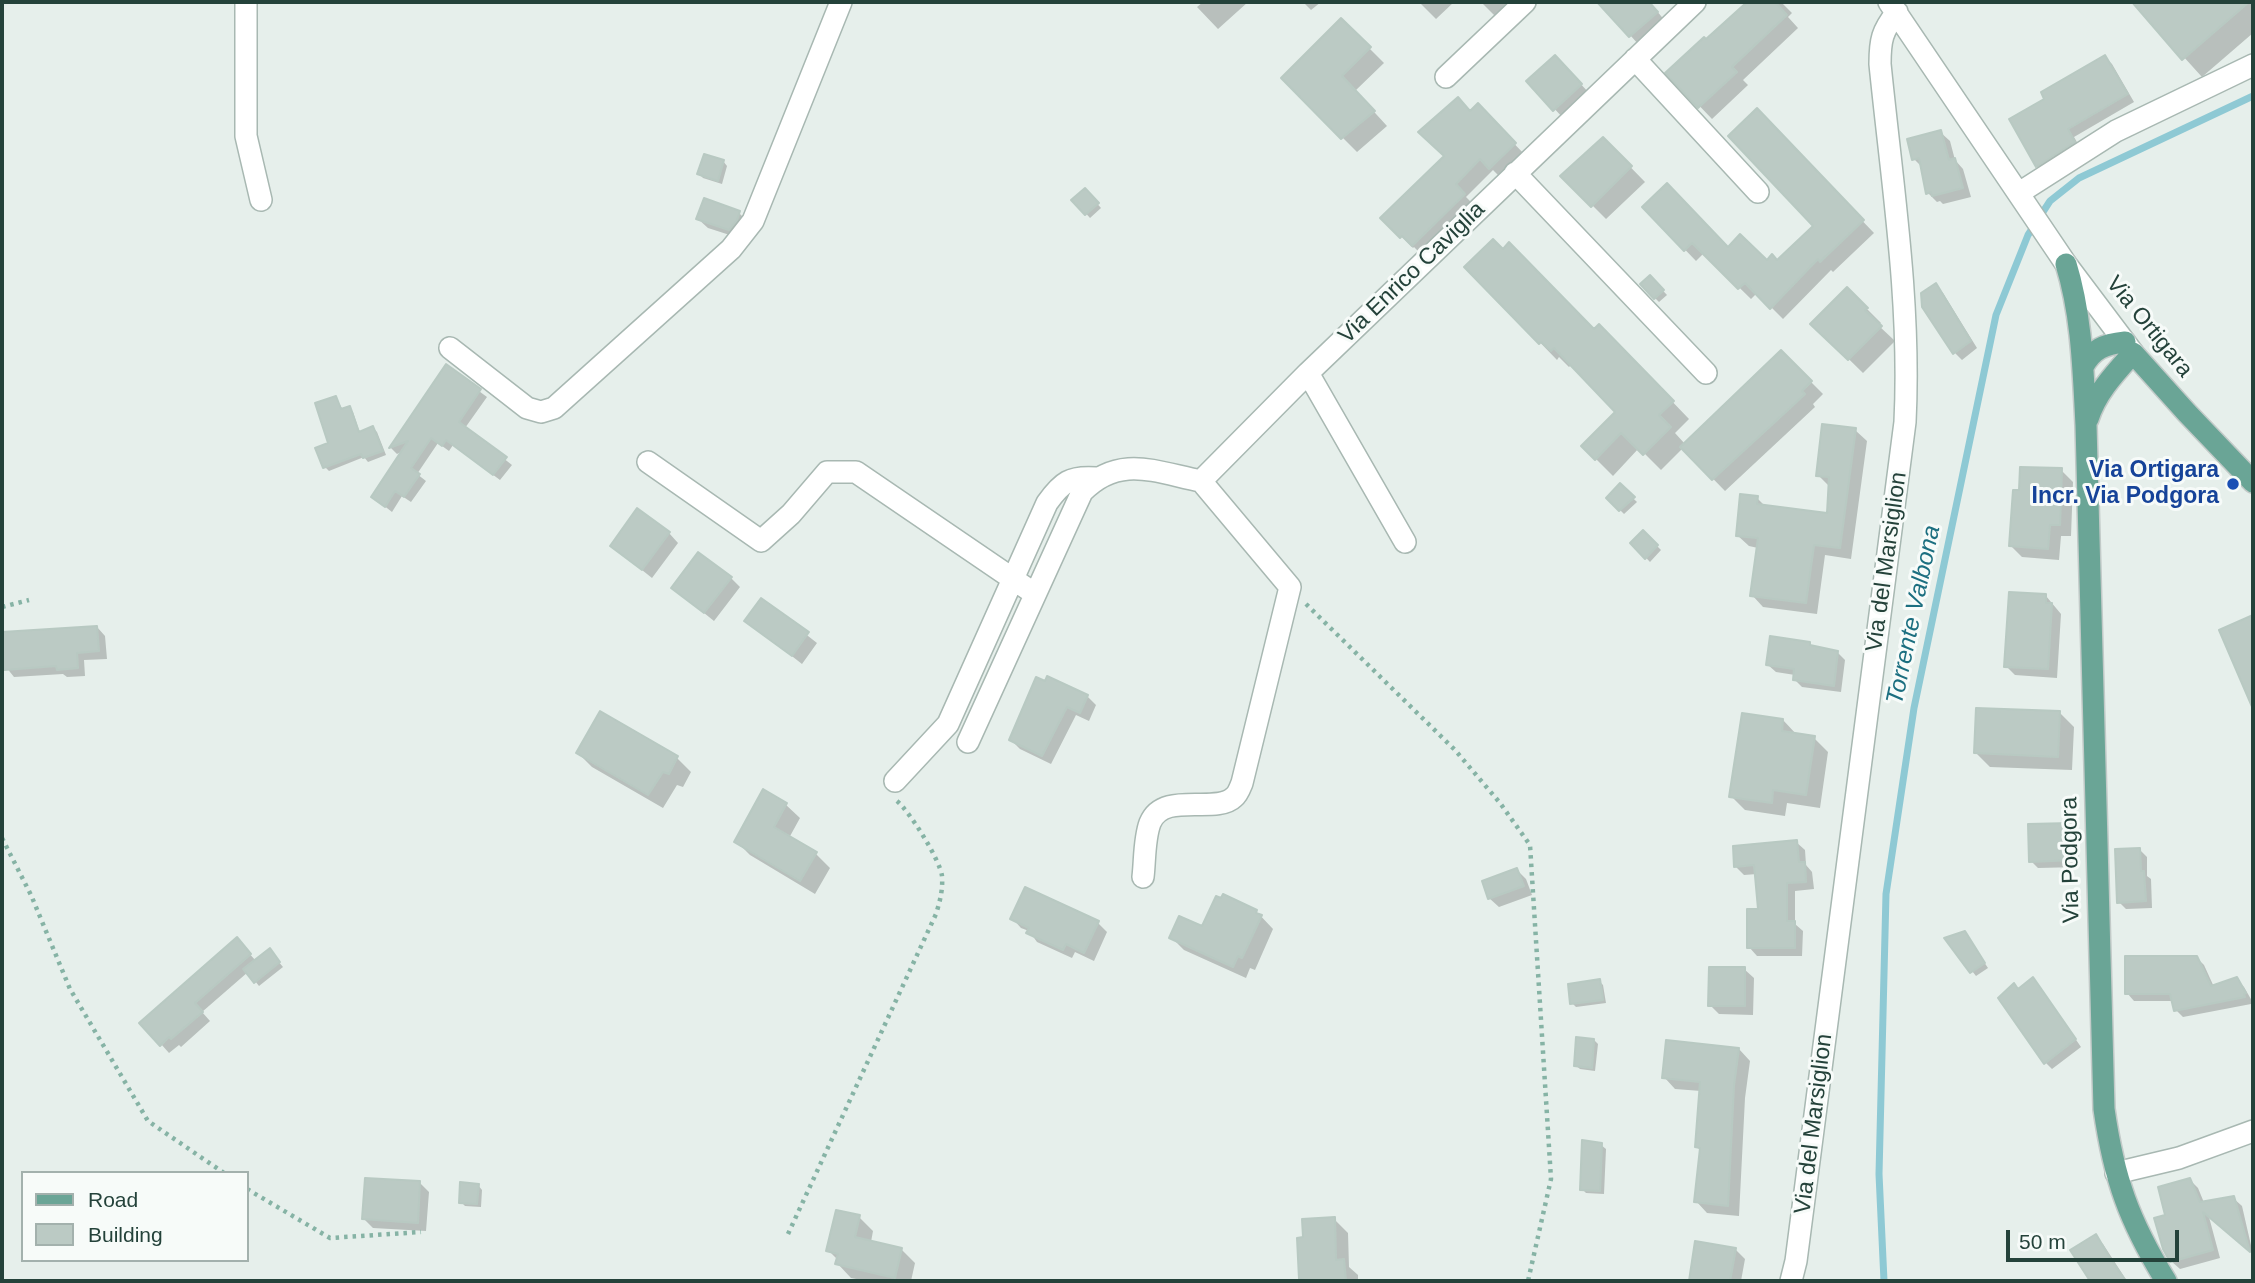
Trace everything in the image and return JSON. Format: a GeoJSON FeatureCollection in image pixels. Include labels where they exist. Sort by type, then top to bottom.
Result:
{"type":"FeatureCollection","features":[{"type":"Feature","properties":{"kind":"main road","name":"Via Podgora"},"geometry":{"type":"LineString","coordinates":[[2066,264],[2076,297],[2086,425],[2104,1110],[2116,1173],[2128,1212],[2166,1281]]}},
{"type":"Feature","properties":{"kind":"main road"},"geometry":{"type":"LineString","coordinates":[[2083,367],[2088,358],[2101,347],[2129,348]]}},
{"type":"Feature","properties":{"kind":"main road","name":"Via Podgora"},"geometry":{"type":"LineString","coordinates":[[2086,425],[2093,404],[2129,348]]}},
{"type":"Feature","properties":{"kind":"main road","name":"Via Ortigara"},"geometry":{"type":"LineString","coordinates":[[2129,348],[2187,414],[2253,482]]}},
{"type":"Feature","properties":{"kind":"street"},"geometry":{"type":"LineString","coordinates":[[246,2],[246,136],[261,200]]}},
{"type":"Feature","properties":{"kind":"street"},"geometry":{"type":"LineString","coordinates":[[450,348],[527,408],[541,412],[554,408],[731,249],[753,221],[841,2]]}},
{"type":"Feature","properties":{"kind":"street"},"geometry":{"type":"LineString","coordinates":[[1446,77],[1525,2]]}},
{"type":"Feature","properties":{"kind":"street","name":"Via Enrico Caviglia"},"geometry":{"type":"LineString","coordinates":[[1201,481],[1308,373],[1695,2]]}},
{"type":"Feature","properties":{"kind":"street","name":"Via Ortigara"},"geometry":{"type":"LineString","coordinates":[[1893,7],[2066,264],[2129,348]]}},
{"type":"Feature","properties":{"kind":"street","name":"Via del Marsiglion"},"geometry":{"type":"LineString","coordinates":[[1791,1281],[1796,1261],[1905,422],[1908,365],[1906,310],[1880,64],[1880,45],[1893,7]]}},
{"type":"Feature","properties":{"kind":"street"},"geometry":{"type":"LineString","coordinates":[[1635,59],[1758,192]]}},
{"type":"Feature","properties":{"kind":"street"},"geometry":{"type":"LineString","coordinates":[[2023,200],[2116,131],[2253,65]]}},
{"type":"Feature","properties":{"kind":"street"},"geometry":{"type":"LineString","coordinates":[[1516,173],[1706,373]]}},
{"type":"Feature","properties":{"kind":"street"},"geometry":{"type":"LineString","coordinates":[[1308,373],[1405,542]]}},
{"type":"Feature","properties":{"kind":"street"},"geometry":{"type":"LineString","coordinates":[[648,463],[761,541],[791,514],[827,472],[856,472],[1035,594]]}},
{"type":"Feature","properties":{"kind":"street"},"geometry":{"type":"LineString","coordinates":[[894,789],[948,724],[1047,503],[1058,488],[1076,477],[1096,478],[1129,467],[1201,481],[1290,587],[1242,783],[1236,795],[1222,803],[1168,807],[1156,814],[1149,824],[1143,877]]}},
{"type":"Feature","properties":{"kind":"street"},"geometry":{"type":"LineString","coordinates":[[968,742],[1082,492],[1096,478]]}},
{"type":"Feature","properties":{"kind":"street"},"geometry":{"type":"LineString","coordinates":[[2116,1173],[2179,1157],[2253,1131]]}},
{"type":"Feature","properties":{"kind":"path"},"geometry":{"type":"LineString","coordinates":[[1290,587],[1455,750],[1500,803],[1530,845],[1551,1179],[1528,1281]]}},
{"type":"Feature","properties":{"kind":"path"},"geometry":{"type":"LineString","coordinates":[[2,607],[29,600]]}},
{"type":"Feature","properties":{"kind":"path"},"geometry":{"type":"LineString","coordinates":[[788,1234],[936,914],[941,897],[942,873],[916,823],[894,789]]}},
{"type":"Feature","properties":{"kind":"path"},"geometry":{"type":"LineString","coordinates":[[2,838],[31,895],[70,989],[148,1121],[221,1171]]}},
{"type":"Feature","properties":{"kind":"path"},"geometry":{"type":"LineString","coordinates":[[248,1190],[330,1238],[421,1232]]}},
{"type":"Feature","properties":{"kind":"building"},"geometry":{"type":"Polygon","coordinates":[[[1597,2],[1649,2],[1658,12],[1629,37],[1597,2]]]}},
{"type":"Feature","properties":{"kind":"building"},"geometry":{"type":"Polygon","coordinates":[[[1747,2],[1775,2],[1787,15],[1732,67],[1737,72],[1698,108],[1665,73],[1747,2]]]}},
{"type":"Feature","properties":{"kind":"building"},"geometry":{"type":"Polygon","coordinates":[[[2132,2],[2249,2],[2182,60],[2132,2]]]}},
{"type":"Feature","properties":{"kind":"building"},"geometry":{"type":"Polygon","coordinates":[[[1341,18],[1371,47],[1342,76],[1375,111],[1341,139],[1281,78],[1341,18]]]}},
{"type":"Feature","properties":{"kind":"building"},"geometry":{"type":"Polygon","coordinates":[[[1555,55],[1582,84],[1553,111],[1526,81],[1555,55]]]}},
{"type":"Feature","properties":{"kind":"building"},"geometry":{"type":"Polygon","coordinates":[[[2105,55],[2128,94],[2068,129],[2075,142],[2036,167],[2009,119],[2044,99],[2041,92],[2105,55]]]}},
{"type":"Feature","properties":{"kind":"building"},"geometry":{"type":"Polygon","coordinates":[[[1458,97],[1470,111],[1478,103],[1516,143],[1489,169],[1480,159],[1456,184],[1465,194],[1412,246],[1380,218],[1444,156],[1418,132],[1458,97]]]}},
{"type":"Feature","properties":{"kind":"building"},"geometry":{"type":"Polygon","coordinates":[[[1757,108],[1864,220],[1820,262],[1818,259],[1770,309],[1745,283],[1738,289],[1692,243],[1684,251],[1642,207],[1667,183],[1728,247],[1740,234],[1767,260],[1772,254],[1777,260],[1813,226],[1728,136],[1757,108]]]}},
{"type":"Feature","properties":{"kind":"building"},"geometry":{"type":"Polygon","coordinates":[[[1941,130],[1949,160],[1955,158],[1963,188],[1932,196],[1931,192],[1926,194],[1919,158],[1912,160],[1907,139],[1941,130]]]}},
{"type":"Feature","properties":{"kind":"building"},"geometry":{"type":"Polygon","coordinates":[[[1603,137],[1632,166],[1591,207],[1560,176],[1603,137]]]}},
{"type":"Feature","properties":{"kind":"building"},"geometry":{"type":"Polygon","coordinates":[[[704,154],[724,160],[718,181],[697,174],[704,154]]]}},
{"type":"Feature","properties":{"kind":"building"},"geometry":{"type":"Polygon","coordinates":[[[1085,188],[1099,203],[1085,215],[1071,200],[1085,188]]]}},
{"type":"Feature","properties":{"kind":"building"},"geometry":{"type":"Polygon","coordinates":[[[704,198],[740,211],[729,230],[696,219],[704,198]]]}},
{"type":"Feature","properties":{"kind":"building"},"geometry":{"type":"Polygon","coordinates":[[[1493,239],[1503,249],[1509,242],[1594,329],[1599,324],[1674,401],[1659,415],[1671,427],[1643,455],[1621,433],[1595,460],[1581,446],[1615,412],[1554,348],[1551,351],[1541,342],[1539,344],[1464,267],[1493,239]]]}},
{"type":"Feature","properties":{"kind":"building"},"geometry":{"type":"Polygon","coordinates":[[[1650,275],[1664,290],[1654,299],[1640,284],[1650,275]]]}},
{"type":"Feature","properties":{"kind":"building"},"geometry":{"type":"Polygon","coordinates":[[[1936,283],[1971,341],[1953,354],[1922,307],[1921,293],[1936,283]]]}},
{"type":"Feature","properties":{"kind":"building"},"geometry":{"type":"Polygon","coordinates":[[[1847,287],[1882,326],[1848,360],[1810,324],[1847,287]]]}},
{"type":"Feature","properties":{"kind":"building"},"geometry":{"type":"Polygon","coordinates":[[[1781,350],[1812,381],[1802,391],[1805,394],[1712,480],[1680,447],[1781,350]]]}},
{"type":"Feature","properties":{"kind":"building"},"geometry":{"type":"Polygon","coordinates":[[[446,364],[481,389],[459,422],[507,457],[493,475],[446,440],[442,446],[431,438],[411,468],[420,474],[404,497],[395,491],[385,507],[371,497],[408,441],[389,448],[446,364]]]}},
{"type":"Feature","properties":{"kind":"building"},"geometry":{"type":"Polygon","coordinates":[[[336,396],[341,409],[350,406],[359,432],[373,426],[383,451],[363,458],[361,454],[323,468],[315,448],[328,443],[315,403],[336,396]]]}},
{"type":"Feature","properties":{"kind":"building"},"geometry":{"type":"Polygon","coordinates":[[[1822,424],[1856,428],[1840,548],[1814,545],[1806,603],[1750,596],[1758,538],[1736,536],[1740,494],[1758,496],[1757,504],[1827,513],[1829,477],[1816,476],[1822,424]]]}},
{"type":"Feature","properties":{"kind":"building"},"geometry":{"type":"Polygon","coordinates":[[[2020,467],[2062,468],[2060,525],[2050,525],[2048,549],[2009,546],[2013,490],[2019,490],[2020,467]]]}},
{"type":"Feature","properties":{"kind":"building"},"geometry":{"type":"Polygon","coordinates":[[[1620,483],[1635,497],[1619,511],[1606,498],[1620,483]]]}},
{"type":"Feature","properties":{"kind":"building"},"geometry":{"type":"Polygon","coordinates":[[[637,508],[670,532],[642,570],[610,546],[637,508]]]}},
{"type":"Feature","properties":{"kind":"building"},"geometry":{"type":"Polygon","coordinates":[[[1643,530],[1658,545],[1645,559],[1630,543],[1643,530]]]}},
{"type":"Feature","properties":{"kind":"building"},"geometry":{"type":"Polygon","coordinates":[[[698,552],[732,577],[704,613],[671,588],[698,552]]]}},
{"type":"Feature","properties":{"kind":"building"},"geometry":{"type":"Polygon","coordinates":[[[2009,592],[2046,594],[2046,603],[2052,603],[2048,669],[2004,667],[2009,592]]]}},
{"type":"Feature","properties":{"kind":"building"},"geometry":{"type":"Polygon","coordinates":[[[761,598],[809,632],[792,656],[744,621],[761,598]]]}},
{"type":"Feature","properties":{"kind":"building"},"geometry":{"type":"Polygon","coordinates":[[[2253,615],[2253,709],[2219,630],[2253,615]]]}},
{"type":"Feature","properties":{"kind":"building"},"geometry":{"type":"Polygon","coordinates":[[[97,626],[99,651],[77,653],[78,668],[57,670],[56,666],[4,670],[2,632],[97,626]]]}},
{"type":"Feature","properties":{"kind":"building"},"geometry":{"type":"Polygon","coordinates":[[[1770,636],[1810,642],[1810,645],[1838,651],[1834,686],[1793,680],[1794,669],[1766,665],[1770,636]]]}},
{"type":"Feature","properties":{"kind":"building"},"geometry":{"type":"Polygon","coordinates":[[[1047,676],[1088,695],[1080,713],[1067,707],[1042,756],[1009,740],[1036,677],[1045,681],[1047,676]]]}},
{"type":"Feature","properties":{"kind":"building"},"geometry":{"type":"Polygon","coordinates":[[[1976,708],[2060,711],[2058,757],[1974,753],[1976,708]]]}},
{"type":"Feature","properties":{"kind":"building"},"geometry":{"type":"Polygon","coordinates":[[[600,711],[678,756],[669,774],[663,772],[648,795],[576,753],[600,711]]]}},
{"type":"Feature","properties":{"kind":"building"},"geometry":{"type":"Polygon","coordinates":[[[1742,713],[1783,719],[1782,731],[1815,736],[1806,795],[1773,790],[1772,803],[1729,797],[1742,713]]]}},
{"type":"Feature","properties":{"kind":"building"},"geometry":{"type":"Polygon","coordinates":[[[763,789],[787,803],[774,827],[817,852],[800,881],[734,842],[763,789]]]}},
{"type":"Feature","properties":{"kind":"building"},"geometry":{"type":"Polygon","coordinates":[[[2072,823],[2073,860],[2029,862],[2028,824],[2072,823]]]}},
{"type":"Feature","properties":{"kind":"building"},"geometry":{"type":"Polygon","coordinates":[[[1797,840],[1799,862],[1805,862],[1806,882],[1787,883],[1787,921],[1795,921],[1795,948],[1747,948],[1747,909],[1758,909],[1754,865],[1734,867],[1733,846],[1797,840]]]}},
{"type":"Feature","properties":{"kind":"building"},"geometry":{"type":"Polygon","coordinates":[[[2140,848],[2146,901],[2117,903],[2115,849],[2140,848]]]}},
{"type":"Feature","properties":{"kind":"building"},"geometry":{"type":"Polygon","coordinates":[[[1517,868],[1524,886],[1488,899],[1482,881],[1517,868]]]}},
{"type":"Feature","properties":{"kind":"building"},"geometry":{"type":"Polygon","coordinates":[[[1025,887],[1099,921],[1084,953],[1066,944],[1063,950],[1026,933],[1029,928],[1010,919],[1025,887]]]}},
{"type":"Feature","properties":{"kind":"building"},"geometry":{"type":"Polygon","coordinates":[[[1223,894],[1262,915],[1242,958],[1238,956],[1233,967],[1169,938],[1179,916],[1202,926],[1216,896],[1221,898],[1223,894]]]}},
{"type":"Feature","properties":{"kind":"building"},"geometry":{"type":"Polygon","coordinates":[[[1965,931],[1985,963],[1970,973],[1944,938],[1965,931]]]}},
{"type":"Feature","properties":{"kind":"building"},"geometry":{"type":"Polygon","coordinates":[[[237,937],[251,954],[195,1003],[203,1012],[160,1046],[139,1023],[237,937]]]}},
{"type":"Feature","properties":{"kind":"building"},"geometry":{"type":"Polygon","coordinates":[[[270,948],[280,962],[254,983],[243,969],[270,948]]]}},
{"type":"Feature","properties":{"kind":"building"},"geometry":{"type":"Polygon","coordinates":[[[2125,956],[2197,956],[2211,986],[2237,977],[2246,993],[2245,997],[2174,1011],[2170,994],[2125,994],[2125,956]]]}},
{"type":"Feature","properties":{"kind":"building"},"geometry":{"type":"Polygon","coordinates":[[[1709,967],[1745,967],[1745,1006],[1708,1006],[1709,967]]]}},
{"type":"Feature","properties":{"kind":"building"},"geometry":{"type":"Polygon","coordinates":[[[2033,977],[2076,1039],[2044,1064],[1998,998],[2014,983],[2018,989],[2033,977]]]}},
{"type":"Feature","properties":{"kind":"building"},"geometry":{"type":"Polygon","coordinates":[[[1600,979],[1603,1000],[1570,1004],[1568,984],[1600,979]]]}},
{"type":"Feature","properties":{"kind":"building"},"geometry":{"type":"Polygon","coordinates":[[[1576,1037],[1594,1039],[1592,1068],[1574,1066],[1576,1037]]]}},
{"type":"Feature","properties":{"kind":"building"},"geometry":{"type":"Polygon","coordinates":[[[1666,1040],[1739,1048],[1734,1085],[1728,1206],[1694,1202],[1700,1148],[1695,1147],[1700,1082],[1662,1078],[1666,1040]]]}},
{"type":"Feature","properties":{"kind":"building"},"geometry":{"type":"Polygon","coordinates":[[[1582,1140],[1602,1143],[1600,1191],[1580,1190],[1582,1140]]]}},
{"type":"Feature","properties":{"kind":"building"},"geometry":{"type":"Polygon","coordinates":[[[365,1178],[420,1181],[418,1223],[362,1219],[365,1178]]]}},
{"type":"Feature","properties":{"kind":"building"},"geometry":{"type":"Polygon","coordinates":[[[2190,1178],[2200,1202],[2234,1196],[2250,1252],[2203,1212],[2213,1250],[2170,1262],[2163,1249],[2154,1218],[2165,1215],[2158,1187],[2190,1178]]]}},
{"type":"Feature","properties":{"kind":"building"},"geometry":{"type":"Polygon","coordinates":[[[460,1182],[479,1184],[477,1204],[459,1203],[460,1182]]]}},
{"type":"Feature","properties":{"kind":"building"},"geometry":{"type":"Polygon","coordinates":[[[836,1210],[860,1215],[855,1237],[902,1248],[895,1278],[835,1264],[838,1254],[826,1251],[836,1210]]]}},
{"type":"Feature","properties":{"kind":"building"},"geometry":{"type":"Polygon","coordinates":[[[1335,1217],[1336,1260],[1344,1259],[1346,1281],[1299,1279],[1297,1238],[1303,1237],[1302,1219],[1335,1217]]]}},
{"type":"Feature","properties":{"kind":"building"},"geometry":{"type":"Polygon","coordinates":[[[2096,1234],[2126,1281],[2090,1281],[2070,1250],[2096,1234]]]}},
{"type":"Feature","properties":{"kind":"building"},"geometry":{"type":"Polygon","coordinates":[[[1695,1241],[1736,1248],[1730,1281],[1689,1281],[1695,1241]]]}},
{"type":"Feature","properties":{"kind":"waterway","name":"Torrente Valbona"},"geometry":{"type":"LineString","coordinates":[[1884,1281],[1879,1174],[1886,894],[1914,708],[1996,315],[2028,235],[2050,201],[2079,178],[2253,96]]}},
{"type":"Feature","properties":{"kind":"place","name":"Via Ortigara Incr. Via Podgora"},"geometry":{"type":"Point","coordinates":[2233,484]}}]}
